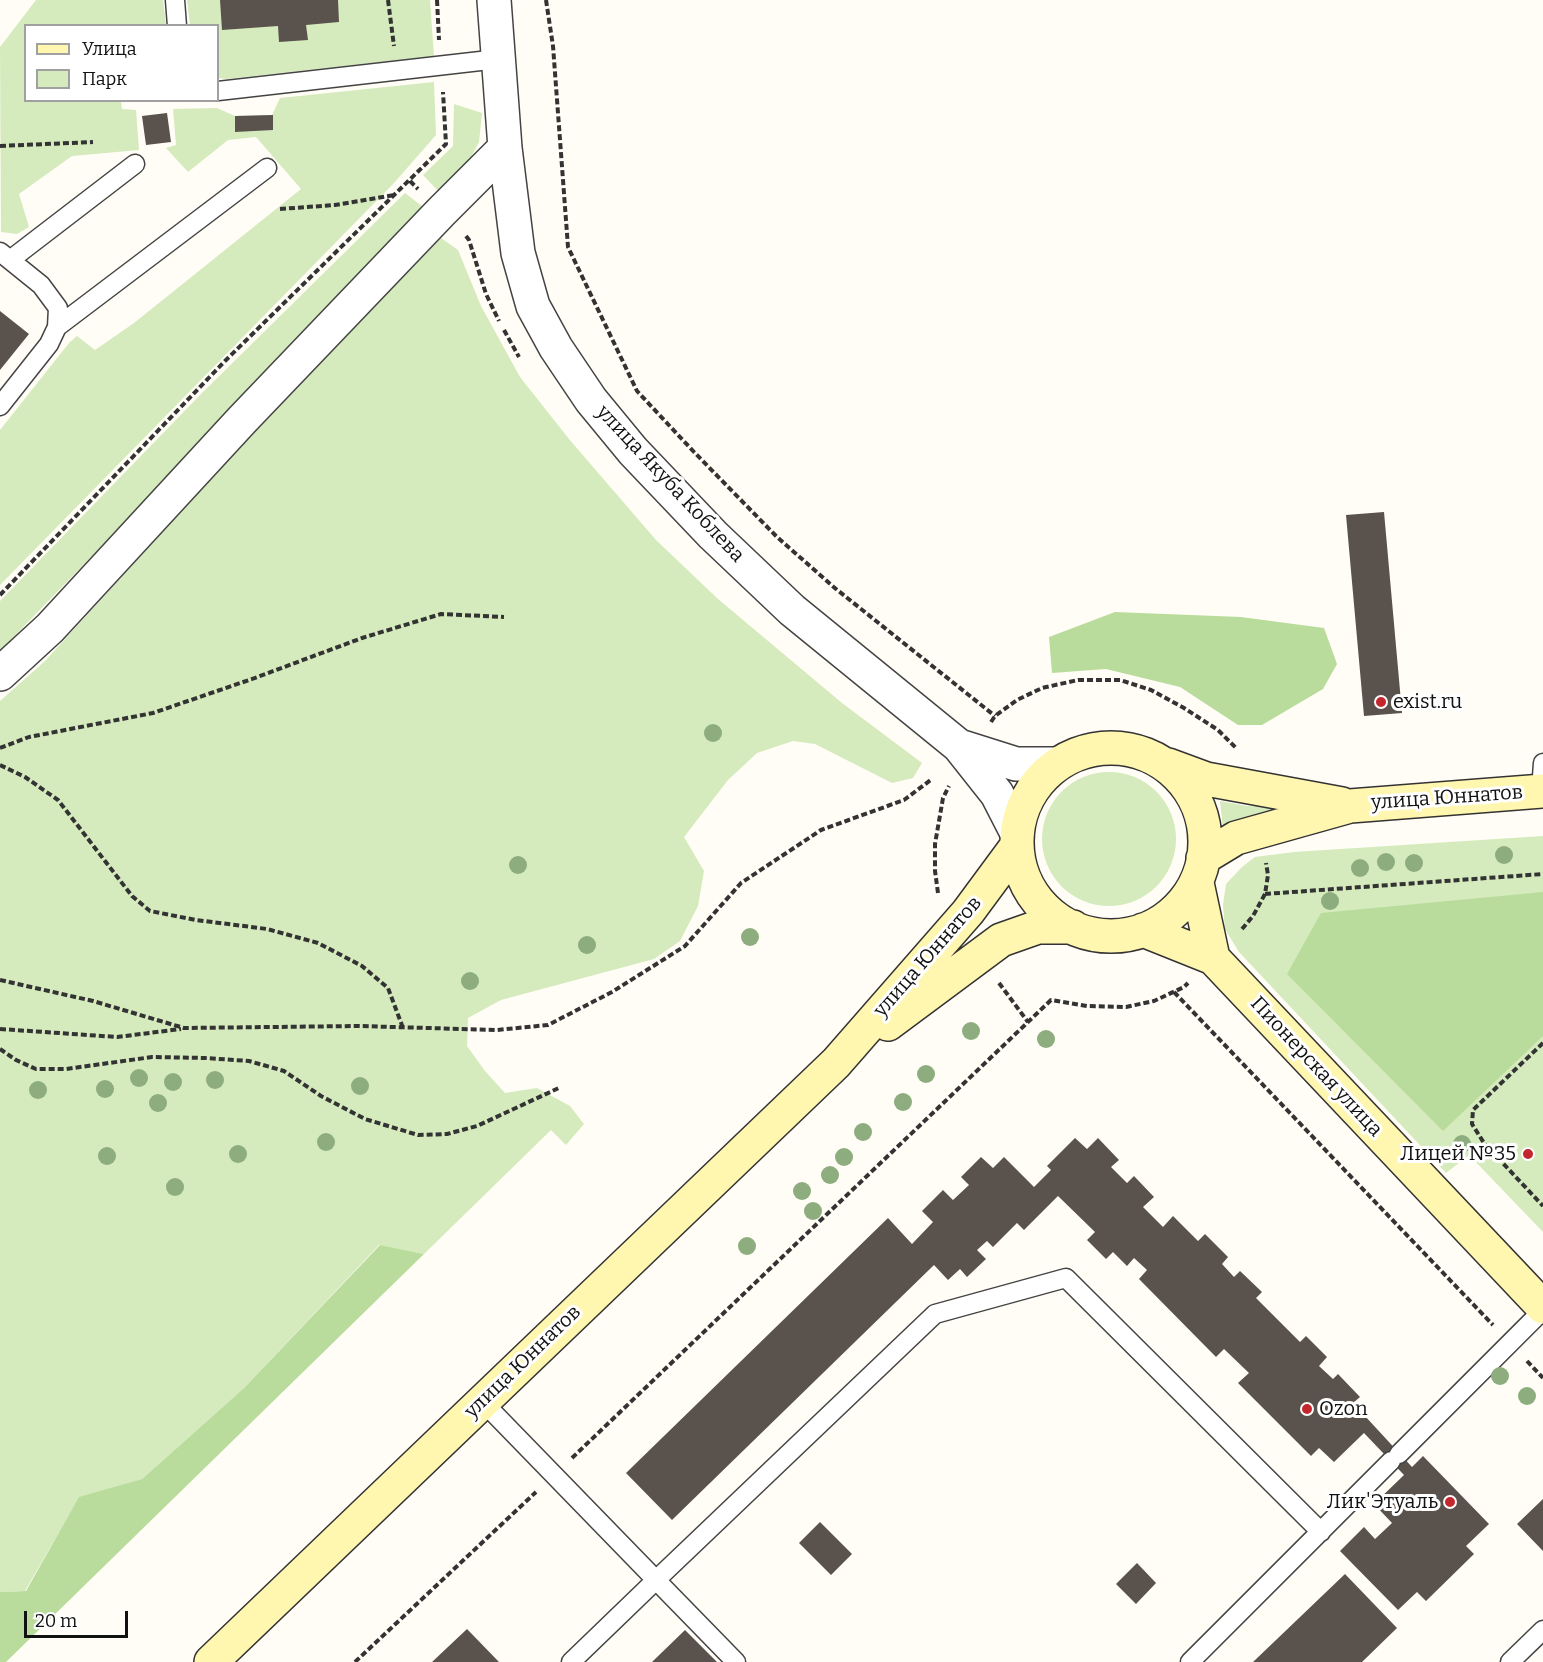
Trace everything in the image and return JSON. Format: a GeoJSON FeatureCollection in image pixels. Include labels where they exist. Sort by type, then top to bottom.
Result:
{"type":"FeatureCollection","features":[{"type":"Feature","properties":{"kind":"main road"},"geometry":{"type":"LineString","coordinates":[[1200,870],[1179,908],[1154,926],[1124,936],[1093,935],[1064,924],[1039,904],[1023,878],[1017,840],[1019,816],[1033,787],[1055,764],[1083,751],[1114,747],[1145,753],[1172,769],[1192,794],[1204,822],[1200,870],[1213,958]]}},
{"type":"Feature","properties":{"kind":"main road","name":"улица Юннатов"},"geometry":{"type":"LineString","coordinates":[[1162,763],[1206,779],[1350,806]]}},
{"type":"Feature","properties":{"kind":"main road","name":"улица Юннатов"},"geometry":{"type":"LineString","coordinates":[[1200,870],[1236,838],[1350,806],[1542,781]]}},
{"type":"Feature","properties":{"kind":"main road","name":"улица Юннатов"},"geometry":{"type":"LineString","coordinates":[[211,1662],[836,1063],[968,912],[1017,840]]}},
{"type":"Feature","properties":{"kind":"main road","name":"улица Юннатов"},"geometry":{"type":"LineString","coordinates":[[836,1063],[1001,940],[1038,927],[1073,927]]}},
{"type":"Feature","properties":{"kind":"main road","name":"Пионерская улица"},"geometry":{"type":"LineString","coordinates":[[1143,930],[1213,958],[1543,1308]]}},
{"type":"Feature","properties":{"kind":"street","name":"улица Якуба Коблева"},"geometry":{"type":"LineString","coordinates":[[494,0],[505,148],[518,253],[533,306],[556,348],[591,400],[633,451],[705,526],[792,610],[959,746],[997,794],[1017,840]]}},
{"type":"Feature","properties":{"kind":"street"},"geometry":{"type":"LineString","coordinates":[[0,674],[50,628],[242,420],[505,148]]}},
{"type":"Feature","properties":{"kind":"street","name":"улица Якуба Коблева"},"geometry":{"type":"LineString","coordinates":[[959,746],[1016,764],[1055,764]]}},
{"type":"Feature","properties":{"kind":"lane"},"geometry":{"type":"LineString","coordinates":[[175,0],[177,24]]}},
{"type":"Feature","properties":{"kind":"lane"},"geometry":{"type":"LineString","coordinates":[[219,91],[498,59]]}},
{"type":"Feature","properties":{"kind":"lane"},"geometry":{"type":"LineString","coordinates":[[0,406],[49,344],[57,327],[58,308],[41,285],[5,256],[135,164]]}},
{"type":"Feature","properties":{"kind":"lane"},"geometry":{"type":"LineString","coordinates":[[57,327],[267,168]]}},
{"type":"Feature","properties":{"kind":"lane"},"geometry":{"type":"LineString","coordinates":[[572,1662],[936,1314],[1066,1278],[1321,1532]]}},
{"type":"Feature","properties":{"kind":"lane"},"geometry":{"type":"LineString","coordinates":[[1190,1662],[1543,1308]]}},
{"type":"Feature","properties":{"kind":"lane"},"geometry":{"type":"LineString","coordinates":[[482,1401],[736,1662]]}},
{"type":"Feature","properties":{"kind":"lane"},"geometry":{"type":"LineString","coordinates":[[1510,1662],[1543,1630]]}},
{"type":"Feature","properties":{"kind":"path"},"geometry":{"type":"LineString","coordinates":[[388,0],[397,70]]}},
{"type":"Feature","properties":{"kind":"path"},"geometry":{"type":"LineString","coordinates":[[0,595],[225,361],[446,144],[437,0]]}},
{"type":"Feature","properties":{"kind":"path"},"geometry":{"type":"LineString","coordinates":[[546,0],[552,46],[568,247],[637,391],[693,452],[777,537],[836,589],[995,716],[1017,700],[1042,688],[1078,680],[1120,680],[1151,690],[1184,708],[1218,730],[1242,754]]}},
{"type":"Feature","properties":{"kind":"path"},"geometry":{"type":"LineString","coordinates":[[0,146],[93,142]]}},
{"type":"Feature","properties":{"kind":"path"},"geometry":{"type":"LineString","coordinates":[[280,209],[335,205],[395,195]]}},
{"type":"Feature","properties":{"kind":"path"},"geometry":{"type":"LineString","coordinates":[[0,748],[29,737],[153,713],[252,680],[362,638],[441,614],[504,617]]}},
{"type":"Feature","properties":{"kind":"path"},"geometry":{"type":"LineString","coordinates":[[0,765],[25,777],[58,801],[132,896],[150,911],[196,920],[267,929],[318,942],[362,966],[388,988],[403,1028]]}},
{"type":"Feature","properties":{"kind":"path"},"geometry":{"type":"LineString","coordinates":[[0,1029],[117,1037],[184,1029],[497,1030],[548,1025],[612,992],[685,946],[741,884],[821,830],[904,800],[932,779]]}},
{"type":"Feature","properties":{"kind":"path"},"geometry":{"type":"LineString","coordinates":[[1265,894],[1543,874]]}},
{"type":"Feature","properties":{"kind":"path"},"geometry":{"type":"LineString","coordinates":[[355,1662],[1051,1000],[1087,1006],[1126,1007],[1154,1001],[1184,987],[1243,928]]}},
{"type":"Feature","properties":{"kind":"path"},"geometry":{"type":"LineString","coordinates":[[0,980],[93,1001],[184,1029]]}},
{"type":"Feature","properties":{"kind":"path"},"geometry":{"type":"LineString","coordinates":[[1174,992],[1543,1378]]}},
{"type":"Feature","properties":{"kind":"path"},"geometry":{"type":"LineString","coordinates":[[1543,1043],[1473,1110],[1472,1124],[1484,1143],[1543,1206]]}},
{"type":"Feature","properties":{"kind":"path"},"geometry":{"type":"LineString","coordinates":[[0,1049],[16,1060],[36,1069],[66,1069],[152,1057],[249,1061],[284,1071],[321,1096],[365,1119],[418,1135],[447,1134],[477,1126],[561,1087]]}},
{"type":"Feature","properties":{"kind":"green space"},"geometry":{"type":"Polygon","coordinates":[[[36,0],[163,0],[166,24],[24,24],[24,102],[121,102],[122,109],[136,110],[139,150],[72,156],[19,194],[29,227],[17,234],[1,232],[0,47],[36,0]]]}},
{"type":"Feature","properties":{"kind":"green space"},"geometry":{"type":"Polygon","coordinates":[[[187,0],[430,0],[434,56],[219,78],[219,24],[190,24],[187,0]]]}},
{"type":"Feature","properties":{"kind":"green space"},"geometry":{"type":"Polygon","coordinates":[[[434,82],[436,135],[394,183],[0,585],[0,430],[77,336],[95,350],[134,323],[301,189],[256,137],[228,140],[188,172],[166,148],[176,145],[173,109],[217,108],[235,116],[272,115],[280,98],[434,82]]]}},
{"type":"Feature","properties":{"kind":"green space"},"geometry":{"type":"Polygon","coordinates":[[[454,104],[482,113],[479,142],[468,163],[441,194],[423,175],[453,146],[454,104]]]}},
{"type":"Feature","properties":{"kind":"green space"},"geometry":{"type":"Polygon","coordinates":[[[405,193],[427,210],[0,651],[0,601],[202,393],[405,193]]]}},
{"type":"Feature","properties":{"kind":"green space"},"geometry":{"type":"Polygon","coordinates":[[[441,238],[458,250],[481,306],[520,377],[569,439],[656,540],[718,599],[842,703],[922,763],[913,778],[892,783],[815,744],[793,741],[757,753],[728,780],[684,837],[704,871],[698,906],[680,941],[654,959],[501,1000],[468,1018],[467,1046],[505,1093],[537,1088],[570,1106],[584,1124],[566,1145],[551,1130],[424,1254],[379,1245],[244,1388],[142,1479],[79,1498],[25,1591],[0,1592],[0,701],[45,661],[302,379],[441,238]]]}},
{"type":"Feature","properties":{"kind":"green space"},"geometry":{"type":"Polygon","coordinates":[[[1115,612],[1241,617],[1324,628],[1337,664],[1323,689],[1262,725],[1238,725],[1180,687],[1106,669],[1052,673],[1049,637],[1115,612]]]}},
{"type":"Feature","properties":{"kind":"green space"},"geometry":{"type":"Polygon","coordinates":[[[1109,772],[1135,777],[1156,792],[1171,813],[1176,839],[1171,865],[1156,886],[1135,901],[1109,906],[1083,901],[1062,886],[1047,865],[1042,839],[1047,813],[1062,792],[1083,777],[1109,772]]]}},
{"type":"Feature","properties":{"kind":"green space"},"geometry":{"type":"Polygon","coordinates":[[[1220,801],[1247,806],[1293,807],[1223,828],[1220,801]]]}},
{"type":"Feature","properties":{"kind":"green space"},"geometry":{"type":"Polygon","coordinates":[[[1543,836],[1543,1232],[1469,1155],[1446,1173],[1239,952],[1225,929],[1223,905],[1226,884],[1255,857],[1294,852],[1543,836]]]}},
{"type":"Feature","properties":{"kind":"green space"},"geometry":{"type":"Polygon","coordinates":[[[1543,892],[1543,1036],[1443,1131],[1287,974],[1321,913],[1543,892]]]}},
{"type":"Feature","properties":{"kind":"green space"},"geometry":{"type":"Polygon","coordinates":[[[380,1245],[424,1254],[6,1662],[0,1662],[0,1592],[26,1591],[79,1497],[142,1479],[244,1388],[380,1245]]]}},
{"type":"Feature","properties":{"kind":"building"},"geometry":{"type":"Polygon","coordinates":[[[220,0],[338,0],[339,22],[306,25],[308,40],[279,42],[278,26],[222,30],[220,0]]]}},
{"type":"Feature","properties":{"kind":"building"},"geometry":{"type":"Polygon","coordinates":[[[167,113],[171,142],[146,145],[142,116],[167,113]]]}},
{"type":"Feature","properties":{"kind":"building"},"geometry":{"type":"Polygon","coordinates":[[[273,115],[273,130],[235,132],[235,116],[273,115]]]}},
{"type":"Feature","properties":{"kind":"building"},"geometry":{"type":"Polygon","coordinates":[[[0,311],[29,334],[0,370],[0,311]]]}},
{"type":"Feature","properties":{"kind":"building"},"geometry":{"type":"Polygon","coordinates":[[[1384,512],[1402,713],[1364,716],[1346,515],[1384,512]]]}},
{"type":"Feature","properties":{"kind":"building"},"geometry":{"type":"Polygon","coordinates":[[[1075,1138],[1087,1149],[1098,1138],[1119,1160],[1111,1167],[1127,1183],[1134,1176],[1154,1197],[1143,1207],[1163,1227],[1173,1216],[1198,1241],[1205,1234],[1228,1257],[1222,1264],[1234,1277],[1240,1271],[1262,1292],[1256,1298],[1300,1342],[1306,1336],[1327,1357],[1319,1366],[1333,1379],[1338,1374],[1360,1397],[1353,1403],[1412,1467],[1423,1456],[1489,1524],[1466,1546],[1474,1554],[1426,1601],[1417,1592],[1398,1610],[1340,1551],[1364,1527],[1375,1539],[1392,1523],[1374,1504],[1404,1475],[1364,1433],[1334,1462],[1319,1448],[1311,1456],[1238,1383],[1249,1373],[1224,1349],[1216,1357],[1139,1279],[1147,1270],[1134,1258],[1127,1266],[1113,1252],[1106,1259],[1087,1240],[1095,1232],[1058,1196],[1024,1230],[1017,1223],[993,1247],[987,1241],[977,1250],[986,1259],[967,1277],[960,1269],[948,1280],[934,1265],[672,1520],[626,1473],[888,1218],[912,1244],[933,1222],[922,1211],[943,1190],[953,1200],[969,1185],[961,1177],[981,1157],[993,1168],[1004,1157],[1034,1187],[1051,1170],[1047,1166],[1075,1138]]]}},
{"type":"Feature","properties":{"kind":"building"},"geometry":{"type":"Polygon","coordinates":[[[1543,1499],[1543,1551],[1517,1524],[1543,1499]]]}},
{"type":"Feature","properties":{"kind":"building"},"geometry":{"type":"Polygon","coordinates":[[[820,1522],[852,1554],[831,1575],[799,1543],[820,1522]]]}},
{"type":"Feature","properties":{"kind":"building"},"geometry":{"type":"Polygon","coordinates":[[[1137,1563],[1156,1583],[1136,1604],[1116,1584],[1137,1563]]]}},
{"type":"Feature","properties":{"kind":"building"},"geometry":{"type":"Polygon","coordinates":[[[1345,1574],[1397,1628],[1362,1662],[1253,1662],[1345,1574]]]}},
{"type":"Feature","properties":{"kind":"building"},"geometry":{"type":"Polygon","coordinates":[[[467,1629],[499,1662],[432,1662],[467,1629]]]}},
{"type":"Feature","properties":{"kind":"building"},"geometry":{"type":"Polygon","coordinates":[[[685,1630],[717,1662],[652,1662],[685,1630]]]}},
{"type":"Feature","properties":{"kind":"place","name":"exist.ru"},"geometry":{"type":"Point","coordinates":[1381,702]}},
{"type":"Feature","properties":{"kind":"place","name":"Лицей №35"},"geometry":{"type":"Point","coordinates":[1528,1154]}},
{"type":"Feature","properties":{"kind":"place","name":"Ozon"},"geometry":{"type":"Point","coordinates":[1307,1409]}},
{"type":"Feature","properties":{"kind":"place","name":"Лик'Этуаль"},"geometry":{"type":"Point","coordinates":[1450,1502]}}]}
